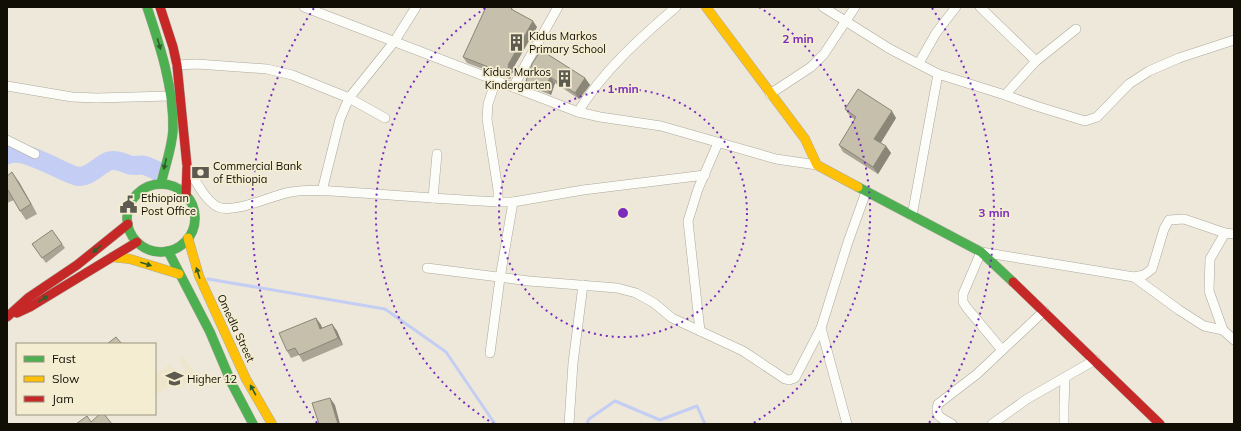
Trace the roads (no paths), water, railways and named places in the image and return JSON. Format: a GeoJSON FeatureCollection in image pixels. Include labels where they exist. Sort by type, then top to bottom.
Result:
{"type":"FeatureCollection","features":[{"type":"Feature","properties":{"kind":"main road"},"geometry":{"type":"LineString","coordinates":[[147,7],[160,47],[170,96],[173,130],[171,145],[161,184]]}},
{"type":"Feature","properties":{"kind":"main road"},"geometry":{"type":"LineString","coordinates":[[160,7],[173,47],[177,65],[187,166],[186,195]]}},
{"type":"Feature","properties":{"kind":"main road"},"geometry":{"type":"LineString","coordinates":[[706,7],[805,139],[817,165],[982,252],[1044,310],[1160,424]]}},
{"type":"Feature","properties":{"kind":"main road"},"geometry":{"type":"LineString","coordinates":[[161,184],[174,187],[186,195],[191,202],[194,211],[194,221],[188,238],[182,244],[168,251],[156,252],[137,242],[131,234],[128,224],[128,212],[132,201],[139,192],[149,186],[161,184]]}},
{"type":"Feature","properties":{"kind":"main road"},"geometry":{"type":"LineString","coordinates":[[8,317],[28,298],[77,265],[128,224]]}},
{"type":"Feature","properties":{"kind":"main road","name":"Omedla Street"},"geometry":{"type":"LineString","coordinates":[[188,238],[199,276],[217,316],[246,379],[272,424]]}},
{"type":"Feature","properties":{"kind":"main road"},"geometry":{"type":"LineString","coordinates":[[8,317],[30,307],[137,242]]}},
{"type":"Feature","properties":{"kind":"main road"},"geometry":{"type":"LineString","coordinates":[[168,251],[210,332],[232,384],[253,424]]}},
{"type":"Feature","properties":{"kind":"main road"},"geometry":{"type":"LineString","coordinates":[[112,256],[130,259],[179,274]]}},
{"type":"Feature","properties":{"kind":"street"},"geometry":{"type":"LineString","coordinates":[[307,7],[394,42],[578,112],[600,117],[661,126],[776,159],[817,165]]}},
{"type":"Feature","properties":{"kind":"street"},"geometry":{"type":"LineString","coordinates":[[322,191],[340,119],[349,98],[394,42],[416,7]]}},
{"type":"Feature","properties":{"kind":"street"},"geometry":{"type":"LineString","coordinates":[[513,87],[558,7]]}},
{"type":"Feature","properties":{"kind":"street"},"geometry":{"type":"LineString","coordinates":[[578,112],[588,96],[610,69],[647,32],[676,7]]}},
{"type":"Feature","properties":{"kind":"street"},"geometry":{"type":"LineString","coordinates":[[823,7],[890,48],[938,74],[1085,121],[1097,117],[1129,84],[1149,71],[1179,58],[1234,40]]}},
{"type":"Feature","properties":{"kind":"street"},"geometry":{"type":"LineString","coordinates":[[770,94],[811,67],[824,54],[854,7]]}},
{"type":"Feature","properties":{"kind":"street"},"geometry":{"type":"LineString","coordinates":[[919,63],[936,33],[956,7]]}},
{"type":"Feature","properties":{"kind":"street"},"geometry":{"type":"LineString","coordinates":[[980,7],[1036,61]]}},
{"type":"Feature","properties":{"kind":"street"},"geometry":{"type":"LineString","coordinates":[[1005,95],[1036,61],[1076,29]]}},
{"type":"Feature","properties":{"kind":"street"},"geometry":{"type":"LineString","coordinates":[[177,65],[197,64],[267,69],[292,75],[349,98],[385,118]]}},
{"type":"Feature","properties":{"kind":"street"},"geometry":{"type":"LineString","coordinates":[[912,216],[938,74]]}},
{"type":"Feature","properties":{"kind":"street"},"geometry":{"type":"LineString","coordinates":[[496,80],[488,104],[487,118],[498,190],[498,202]]}},
{"type":"Feature","properties":{"kind":"street"},"geometry":{"type":"LineString","coordinates":[[7,86],[72,97],[97,98],[170,96]]}},
{"type":"Feature","properties":{"kind":"street"},"geometry":{"type":"LineString","coordinates":[[7,140],[35,154]]}},
{"type":"Feature","properties":{"kind":"street"},"geometry":{"type":"LineString","coordinates":[[700,331],[688,221],[698,190],[718,143]]}},
{"type":"Feature","properties":{"kind":"street"},"geometry":{"type":"LineString","coordinates":[[433,198],[437,154]]}},
{"type":"Feature","properties":{"kind":"street"},"geometry":{"type":"LineString","coordinates":[[187,166],[209,200],[218,207],[230,209],[268,197],[292,192],[322,191],[513,202],[583,190],[705,175]]}},
{"type":"Feature","properties":{"kind":"street"},"geometry":{"type":"LineString","coordinates":[[427,268],[500,278],[617,288],[636,293],[654,304],[672,318],[743,351],[785,379],[789,380],[795,378],[821,328],[848,242],[866,192]]}},
{"type":"Feature","properties":{"kind":"street"},"geometry":{"type":"LineString","coordinates":[[490,353],[500,278],[513,202]]}},
{"type":"Feature","properties":{"kind":"street"},"geometry":{"type":"LineString","coordinates":[[1002,350],[966,308],[963,302],[963,294],[982,252],[1134,277],[1144,275],[1152,269],[1164,229],[1169,220],[1184,219],[1229,234],[1210,259],[1210,291],[1223,330],[1234,340]]}},
{"type":"Feature","properties":{"kind":"street"},"geometry":{"type":"LineString","coordinates":[[1134,277],[1178,310],[1204,326],[1223,330]]}},
{"type":"Feature","properties":{"kind":"street"},"geometry":{"type":"LineString","coordinates":[[569,424],[573,363],[583,285]]}},
{"type":"Feature","properties":{"kind":"street"},"geometry":{"type":"LineString","coordinates":[[952,424],[938,416],[936,411],[938,404],[977,374],[1044,310]]}},
{"type":"Feature","properties":{"kind":"street"},"geometry":{"type":"LineString","coordinates":[[821,328],[847,424]]}},
{"type":"Feature","properties":{"kind":"street"},"geometry":{"type":"LineString","coordinates":[[992,424],[1027,399],[1065,379],[1095,360]]}},
{"type":"Feature","properties":{"kind":"street"},"geometry":{"type":"LineString","coordinates":[[1064,424],[1065,379]]}},
{"type":"Feature","properties":{"kind":"waterway"},"geometry":{"type":"LineString","coordinates":[[7,155],[14,153],[23,154],[76,176],[89,174],[109,161],[117,161],[132,165],[144,165],[159,172]]}},
{"type":"Feature","properties":{"kind":"waterway"},"geometry":{"type":"LineString","coordinates":[[208,279],[385,309],[446,352],[495,424]]}},
{"type":"Feature","properties":{"kind":"waterway"},"geometry":{"type":"LineString","coordinates":[[587,424],[589,419],[615,401],[660,420],[697,406],[705,424]]}},
{"type":"Feature","properties":{"kind":"place","name":"Kidus Markos Primary School"},"geometry":{"type":"Point","coordinates":[516,42]}},
{"type":"Feature","properties":{"kind":"place","name":"Kidus Markos Kindergarten"},"geometry":{"type":"Point","coordinates":[564,78]}},
{"type":"Feature","properties":{"kind":"place","name":"Commercial Bank of Ethiopia"},"geometry":{"type":"Point","coordinates":[200,172]}},
{"type":"Feature","properties":{"kind":"place","name":"Ethiopian Post Office"},"geometry":{"type":"Point","coordinates":[128,204]}},
{"type":"Feature","properties":{"kind":"place","name":"Higher 12"},"geometry":{"type":"Point","coordinates":[174,379]}}]}
